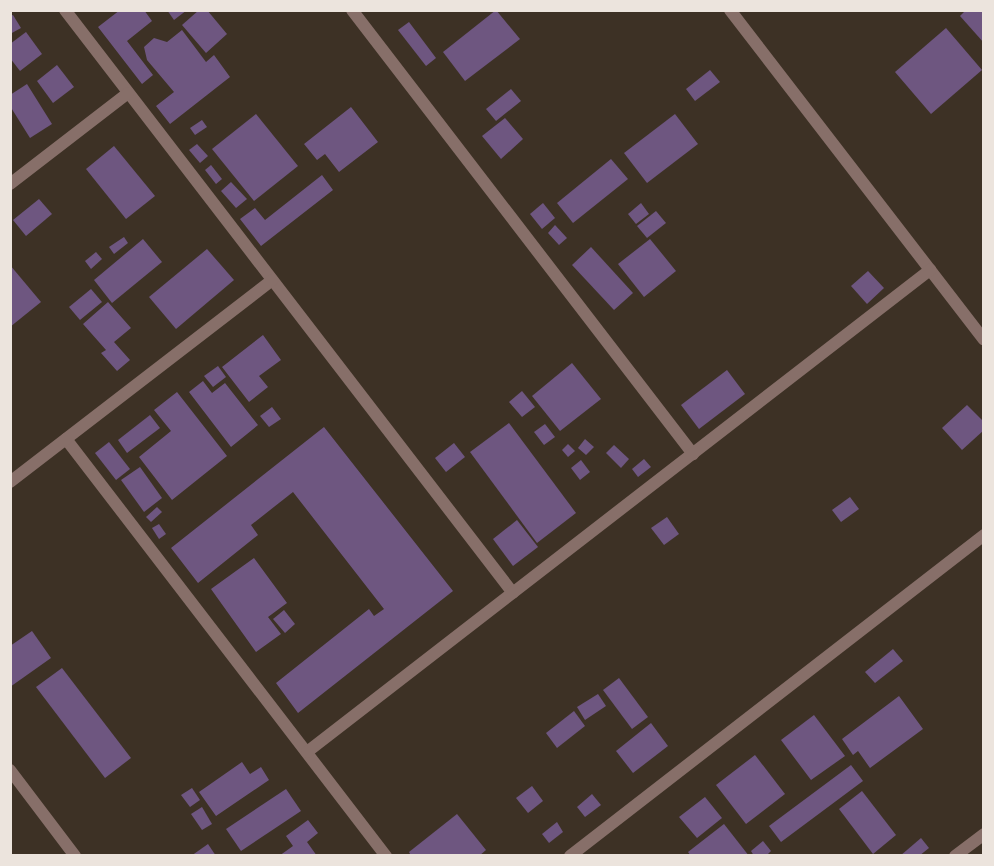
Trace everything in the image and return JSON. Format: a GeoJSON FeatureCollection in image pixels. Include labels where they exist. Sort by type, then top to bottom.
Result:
{"type":"FeatureCollection","features":[{"type":"Feature","properties":{"kind":"street"},"geometry":{"type":"LineString","coordinates":[[65,10],[513,593]]}},
{"type":"Feature","properties":{"kind":"street"},"geometry":{"type":"LineString","coordinates":[[352,10],[693,454]]}},
{"type":"Feature","properties":{"kind":"street"},"geometry":{"type":"LineString","coordinates":[[730,10],[984,340]]}},
{"type":"Feature","properties":{"kind":"street"},"geometry":{"type":"LineString","coordinates":[[10,184],[128,93]]}},
{"type":"Feature","properties":{"kind":"street"},"geometry":{"type":"LineString","coordinates":[[307,752],[930,270]]}},
{"type":"Feature","properties":{"kind":"street"},"geometry":{"type":"LineString","coordinates":[[10,482],[272,280]]}},
{"type":"Feature","properties":{"kind":"street"},"geometry":{"type":"LineString","coordinates":[[66,439],[386,855]]}},
{"type":"Feature","properties":{"kind":"street"},"geometry":{"type":"LineString","coordinates":[[570,855],[984,535]]}},
{"type":"Feature","properties":{"kind":"street"},"geometry":{"type":"LineString","coordinates":[[10,770],[75,855]]}},
{"type":"Feature","properties":{"kind":"street"},"geometry":{"type":"LineString","coordinates":[[955,855],[984,834]]}},
{"type":"Feature","properties":{"kind":"building"},"geometry":{"type":"Polygon","coordinates":[[[120,10],[144,10],[152,21],[127,41],[153,75],[142,84],[98,27],[120,10]]]}},
{"type":"Feature","properties":{"kind":"building"},"geometry":{"type":"Polygon","coordinates":[[[167,10],[187,10],[174,20],[167,10]]]}},
{"type":"Feature","properties":{"kind":"building"},"geometry":{"type":"Polygon","coordinates":[[[199,10],[207,10],[227,34],[206,53],[182,25],[199,10]]]}},
{"type":"Feature","properties":{"kind":"building"},"geometry":{"type":"Polygon","coordinates":[[[496,10],[520,39],[465,81],[443,52],[496,10]]]}},
{"type":"Feature","properties":{"kind":"building"},"geometry":{"type":"Polygon","coordinates":[[[966,10],[984,10],[984,43],[960,16],[966,10]]]}},
{"type":"Feature","properties":{"kind":"building"},"geometry":{"type":"Polygon","coordinates":[[[13,15],[21,28],[10,34],[10,16],[13,15]]]}},
{"type":"Feature","properties":{"kind":"building"},"geometry":{"type":"Polygon","coordinates":[[[409,22],[436,58],[426,66],[398,30],[409,22]]]}},
{"type":"Feature","properties":{"kind":"building"},"geometry":{"type":"Polygon","coordinates":[[[946,28],[982,70],[931,114],[895,72],[946,28]]]}},
{"type":"Feature","properties":{"kind":"building"},"geometry":{"type":"Polygon","coordinates":[[[182,30],[206,62],[214,55],[230,77],[170,124],[156,106],[174,92],[147,60],[144,47],[154,38],[167,42],[182,30]]]}},
{"type":"Feature","properties":{"kind":"building"},"geometry":{"type":"Polygon","coordinates":[[[26,32],[42,54],[20,71],[10,58],[10,44],[26,32]]]}},
{"type":"Feature","properties":{"kind":"building"},"geometry":{"type":"Polygon","coordinates":[[[57,65],[74,87],[53,103],[37,81],[57,65]]]}},
{"type":"Feature","properties":{"kind":"building"},"geometry":{"type":"Polygon","coordinates":[[[710,70],[720,82],[695,101],[686,89],[710,70]]]}},
{"type":"Feature","properties":{"kind":"building"},"geometry":{"type":"Polygon","coordinates":[[[27,84],[52,124],[30,138],[10,106],[10,95],[27,84]]]}},
{"type":"Feature","properties":{"kind":"building"},"geometry":{"type":"Polygon","coordinates":[[[511,89],[521,101],[496,121],[486,109],[511,89]]]}},
{"type":"Feature","properties":{"kind":"building"},"geometry":{"type":"Polygon","coordinates":[[[351,107],[378,142],[339,172],[325,154],[317,160],[304,144],[351,107]]]}},
{"type":"Feature","properties":{"kind":"building"},"geometry":{"type":"Polygon","coordinates":[[[256,114],[298,166],[254,201],[212,149],[256,114]]]}},
{"type":"Feature","properties":{"kind":"building"},"geometry":{"type":"Polygon","coordinates":[[[675,114],[698,144],[647,183],[624,153],[675,114]]]}},
{"type":"Feature","properties":{"kind":"building"},"geometry":{"type":"Polygon","coordinates":[[[505,118],[523,139],[501,159],[482,136],[505,118]]]}},
{"type":"Feature","properties":{"kind":"building"},"geometry":{"type":"Polygon","coordinates":[[[202,120],[207,127],[195,135],[190,128],[202,120]]]}},
{"type":"Feature","properties":{"kind":"building"},"geometry":{"type":"Polygon","coordinates":[[[197,144],[208,156],[200,163],[189,150],[197,144]]]}},
{"type":"Feature","properties":{"kind":"building"},"geometry":{"type":"Polygon","coordinates":[[[114,146],[155,196],[126,219],[86,169],[114,146]]]}},
{"type":"Feature","properties":{"kind":"building"},"geometry":{"type":"Polygon","coordinates":[[[611,159],[628,179],[573,223],[557,203],[611,159]]]}},
{"type":"Feature","properties":{"kind":"building"},"geometry":{"type":"Polygon","coordinates":[[[211,165],[222,179],[216,184],[205,170],[211,165]]]}},
{"type":"Feature","properties":{"kind":"building"},"geometry":{"type":"Polygon","coordinates":[[[322,175],[333,190],[261,246],[240,219],[255,208],[265,220],[322,175]]]}},
{"type":"Feature","properties":{"kind":"building"},"geometry":{"type":"Polygon","coordinates":[[[231,182],[247,199],[236,208],[221,191],[231,182]]]}},
{"type":"Feature","properties":{"kind":"building"},"geometry":{"type":"Polygon","coordinates":[[[39,199],[52,214],[26,236],[13,220],[39,199]]]}},
{"type":"Feature","properties":{"kind":"building"},"geometry":{"type":"Polygon","coordinates":[[[543,203],[555,218],[542,229],[530,214],[543,203]]]}},
{"type":"Feature","properties":{"kind":"building"},"geometry":{"type":"Polygon","coordinates":[[[641,203],[649,214],[636,224],[628,214],[641,203]]]}},
{"type":"Feature","properties":{"kind":"building"},"geometry":{"type":"Polygon","coordinates":[[[656,211],[666,223],[647,238],[637,226],[656,211]]]}},
{"type":"Feature","properties":{"kind":"building"},"geometry":{"type":"Polygon","coordinates":[[[555,225],[567,238],[559,245],[548,233],[555,225]]]}},
{"type":"Feature","properties":{"kind":"building"},"geometry":{"type":"Polygon","coordinates":[[[124,237],[128,243],[114,254],[109,247],[124,237]]]}},
{"type":"Feature","properties":{"kind":"building"},"geometry":{"type":"Polygon","coordinates":[[[143,239],[162,262],[112,303],[94,280],[143,239]]]}},
{"type":"Feature","properties":{"kind":"building"},"geometry":{"type":"Polygon","coordinates":[[[650,239],[676,271],[644,297],[618,264],[650,239]]]}},
{"type":"Feature","properties":{"kind":"building"},"geometry":{"type":"Polygon","coordinates":[[[591,247],[633,293],[614,310],[572,265],[591,247]]]}},
{"type":"Feature","properties":{"kind":"building"},"geometry":{"type":"Polygon","coordinates":[[[207,249],[234,280],[176,329],[149,297],[207,249]]]}},
{"type":"Feature","properties":{"kind":"building"},"geometry":{"type":"Polygon","coordinates":[[[96,252],[102,259],[91,269],[85,261],[96,252]]]}},
{"type":"Feature","properties":{"kind":"building"},"geometry":{"type":"Polygon","coordinates":[[[10,265],[41,302],[10,327],[10,265]]]}},
{"type":"Feature","properties":{"kind":"building"},"geometry":{"type":"Polygon","coordinates":[[[868,271],[884,288],[867,304],[851,286],[868,271]]]}},
{"type":"Feature","properties":{"kind":"building"},"geometry":{"type":"Polygon","coordinates":[[[91,289],[102,302],[80,320],[69,307],[91,289]]]}},
{"type":"Feature","properties":{"kind":"building"},"geometry":{"type":"Polygon","coordinates":[[[108,302],[131,328],[114,342],[130,360],[117,371],[101,353],[106,350],[83,324],[108,302]]]}},
{"type":"Feature","properties":{"kind":"building"},"geometry":{"type":"Polygon","coordinates":[[[263,335],[281,360],[259,376],[268,387],[249,402],[222,367],[263,335]]]}},
{"type":"Feature","properties":{"kind":"building"},"geometry":{"type":"Polygon","coordinates":[[[572,363],[601,399],[560,431],[532,396],[572,363]]]}},
{"type":"Feature","properties":{"kind":"building"},"geometry":{"type":"Polygon","coordinates":[[[218,366],[226,377],[213,387],[204,376],[218,366]]]}},
{"type":"Feature","properties":{"kind":"building"},"geometry":{"type":"Polygon","coordinates":[[[727,370],[745,394],[699,429],[681,405],[727,370]]]}},
{"type":"Feature","properties":{"kind":"building"},"geometry":{"type":"Polygon","coordinates":[[[203,381],[212,393],[225,383],[258,425],[231,447],[189,392],[203,381]]]}},
{"type":"Feature","properties":{"kind":"building"},"geometry":{"type":"Polygon","coordinates":[[[522,391],[535,407],[522,417],[509,402],[522,391]]]}},
{"type":"Feature","properties":{"kind":"building"},"geometry":{"type":"Polygon","coordinates":[[[177,392],[227,456],[172,500],[139,457],[171,431],[154,410],[177,392]]]}},
{"type":"Feature","properties":{"kind":"building"},"geometry":{"type":"Polygon","coordinates":[[[967,405],[984,422],[984,430],[962,450],[942,428],[967,405]]]}},
{"type":"Feature","properties":{"kind":"building"},"geometry":{"type":"Polygon","coordinates":[[[272,407],[281,419],[269,427],[260,416],[272,407]]]}},
{"type":"Feature","properties":{"kind":"building"},"geometry":{"type":"Polygon","coordinates":[[[150,415],[160,428],[127,453],[118,440],[150,415]]]}},
{"type":"Feature","properties":{"kind":"building"},"geometry":{"type":"Polygon","coordinates":[[[509,423],[576,513],[537,543],[470,452],[509,423]]]}},
{"type":"Feature","properties":{"kind":"building"},"geometry":{"type":"Polygon","coordinates":[[[545,424],[555,437],[544,445],[534,432],[545,424]]]}},
{"type":"Feature","properties":{"kind":"building"},"geometry":{"type":"Polygon","coordinates":[[[324,427],[453,591],[298,713],[276,683],[369,609],[374,616],[384,609],[293,492],[251,525],[258,535],[198,583],[171,548],[324,427]]]}},
{"type":"Feature","properties":{"kind":"building"},"geometry":{"type":"Polygon","coordinates":[[[585,439],[594,447],[586,455],[578,448],[585,439]]]}},
{"type":"Feature","properties":{"kind":"building"},"geometry":{"type":"Polygon","coordinates":[[[109,442],[130,469],[116,480],[95,453],[109,442]]]}},
{"type":"Feature","properties":{"kind":"building"},"geometry":{"type":"Polygon","coordinates":[[[454,443],[465,457],[446,472],[435,458],[454,443]]]}},
{"type":"Feature","properties":{"kind":"building"},"geometry":{"type":"Polygon","coordinates":[[[568,444],[575,451],[568,457],[562,450],[568,444]]]}},
{"type":"Feature","properties":{"kind":"building"},"geometry":{"type":"Polygon","coordinates":[[[614,445],[629,459],[621,468],[606,453],[614,445]]]}},
{"type":"Feature","properties":{"kind":"building"},"geometry":{"type":"Polygon","coordinates":[[[644,459],[651,467],[638,477],[632,469],[644,459]]]}},
{"type":"Feature","properties":{"kind":"building"},"geometry":{"type":"Polygon","coordinates":[[[581,460],[590,472],[580,480],[571,468],[581,460]]]}},
{"type":"Feature","properties":{"kind":"building"},"geometry":{"type":"Polygon","coordinates":[[[140,467],[162,498],[144,512],[121,480],[140,467]]]}},
{"type":"Feature","properties":{"kind":"building"},"geometry":{"type":"Polygon","coordinates":[[[850,497],[859,509],[841,522],[832,510],[850,497]]]}},
{"type":"Feature","properties":{"kind":"building"},"geometry":{"type":"Polygon","coordinates":[[[157,507],[162,512],[151,522],[146,517],[157,507]]]}},
{"type":"Feature","properties":{"kind":"building"},"geometry":{"type":"Polygon","coordinates":[[[667,517],[679,534],[664,545],[651,528],[667,517]]]}},
{"type":"Feature","properties":{"kind":"building"},"geometry":{"type":"Polygon","coordinates":[[[517,520],[538,547],[513,566],[493,539],[517,520]]]}},
{"type":"Feature","properties":{"kind":"building"},"geometry":{"type":"Polygon","coordinates":[[[159,524],[166,534],[159,539],[152,528],[159,524]]]}},
{"type":"Feature","properties":{"kind":"building"},"geometry":{"type":"Polygon","coordinates":[[[254,558],[287,603],[268,617],[281,634],[256,652],[211,589],[254,558]]]}},
{"type":"Feature","properties":{"kind":"building"},"geometry":{"type":"Polygon","coordinates":[[[284,610],[295,624],[285,633],[273,619],[284,610]]]}},
{"type":"Feature","properties":{"kind":"building"},"geometry":{"type":"Polygon","coordinates":[[[32,631],[51,658],[10,687],[10,646],[32,631]]]}},
{"type":"Feature","properties":{"kind":"building"},"geometry":{"type":"Polygon","coordinates":[[[893,649],[903,661],[875,683],[865,672],[893,649]]]}},
{"type":"Feature","properties":{"kind":"building"},"geometry":{"type":"Polygon","coordinates":[[[62,668],[131,758],[105,778],[36,687],[62,668]]]}},
{"type":"Feature","properties":{"kind":"building"},"geometry":{"type":"Polygon","coordinates":[[[619,678],[648,717],[632,729],[603,690],[619,678]]]}},
{"type":"Feature","properties":{"kind":"building"},"geometry":{"type":"Polygon","coordinates":[[[598,694],[606,706],[585,720],[577,707],[598,694]]]}},
{"type":"Feature","properties":{"kind":"building"},"geometry":{"type":"Polygon","coordinates":[[[899,696],[923,729],[870,768],[858,751],[853,755],[842,739],[899,696]]]}},
{"type":"Feature","properties":{"kind":"building"},"geometry":{"type":"Polygon","coordinates":[[[574,711],[585,726],[557,748],[546,733],[574,711]]]}},
{"type":"Feature","properties":{"kind":"building"},"geometry":{"type":"Polygon","coordinates":[[[814,715],[845,756],[811,780],[781,740],[814,715]]]}},
{"type":"Feature","properties":{"kind":"building"},"geometry":{"type":"Polygon","coordinates":[[[651,723],[668,746],[633,773],[616,751],[651,723]]]}},
{"type":"Feature","properties":{"kind":"building"},"geometry":{"type":"Polygon","coordinates":[[[755,755],[785,794],[746,824],[716,785],[755,755]]]}},
{"type":"Feature","properties":{"kind":"building"},"geometry":{"type":"Polygon","coordinates":[[[242,762],[250,774],[261,767],[269,780],[216,816],[199,792],[242,762]]]}},
{"type":"Feature","properties":{"kind":"building"},"geometry":{"type":"Polygon","coordinates":[[[851,765],[863,781],[781,842],[769,826],[851,765]]]}},
{"type":"Feature","properties":{"kind":"building"},"geometry":{"type":"Polygon","coordinates":[[[532,786],[543,801],[528,813],[516,798],[532,786]]]}},
{"type":"Feature","properties":{"kind":"building"},"geometry":{"type":"Polygon","coordinates":[[[192,788],[200,800],[190,807],[181,795],[192,788]]]}},
{"type":"Feature","properties":{"kind":"building"},"geometry":{"type":"Polygon","coordinates":[[[286,789],[301,811],[241,851],[226,829],[286,789]]]}},
{"type":"Feature","properties":{"kind":"building"},"geometry":{"type":"Polygon","coordinates":[[[862,791],[896,835],[873,854],[839,809],[862,791]]]}},
{"type":"Feature","properties":{"kind":"building"},"geometry":{"type":"Polygon","coordinates":[[[592,794],[601,805],[585,817],[577,807],[592,794]]]}},
{"type":"Feature","properties":{"kind":"building"},"geometry":{"type":"Polygon","coordinates":[[[705,797],[722,818],[697,838],[679,817],[705,797]]]}},
{"type":"Feature","properties":{"kind":"building"},"geometry":{"type":"Polygon","coordinates":[[[202,807],[212,824],[202,830],[191,814],[202,807]]]}},
{"type":"Feature","properties":{"kind":"building"},"geometry":{"type":"Polygon","coordinates":[[[457,814],[486,850],[479,856],[411,856],[409,852],[457,814]]]}},
{"type":"Feature","properties":{"kind":"building"},"geometry":{"type":"Polygon","coordinates":[[[308,820],[318,833],[307,842],[317,856],[279,856],[293,846],[286,836],[308,820]]]}},
{"type":"Feature","properties":{"kind":"building"},"geometry":{"type":"Polygon","coordinates":[[[557,822],[563,832],[549,843],[542,834],[557,822]]]}},
{"type":"Feature","properties":{"kind":"building"},"geometry":{"type":"Polygon","coordinates":[[[724,824],[749,856],[691,856],[688,852],[724,824]]]}},
{"type":"Feature","properties":{"kind":"building"},"geometry":{"type":"Polygon","coordinates":[[[921,838],[929,848],[919,856],[900,856],[921,838]]]}},
{"type":"Feature","properties":{"kind":"building"},"geometry":{"type":"Polygon","coordinates":[[[763,841],[771,851],[766,856],[754,856],[751,851],[763,841]]]}},
{"type":"Feature","properties":{"kind":"building"},"geometry":{"type":"Polygon","coordinates":[[[208,844],[216,856],[191,856],[208,844]]]}}]}
